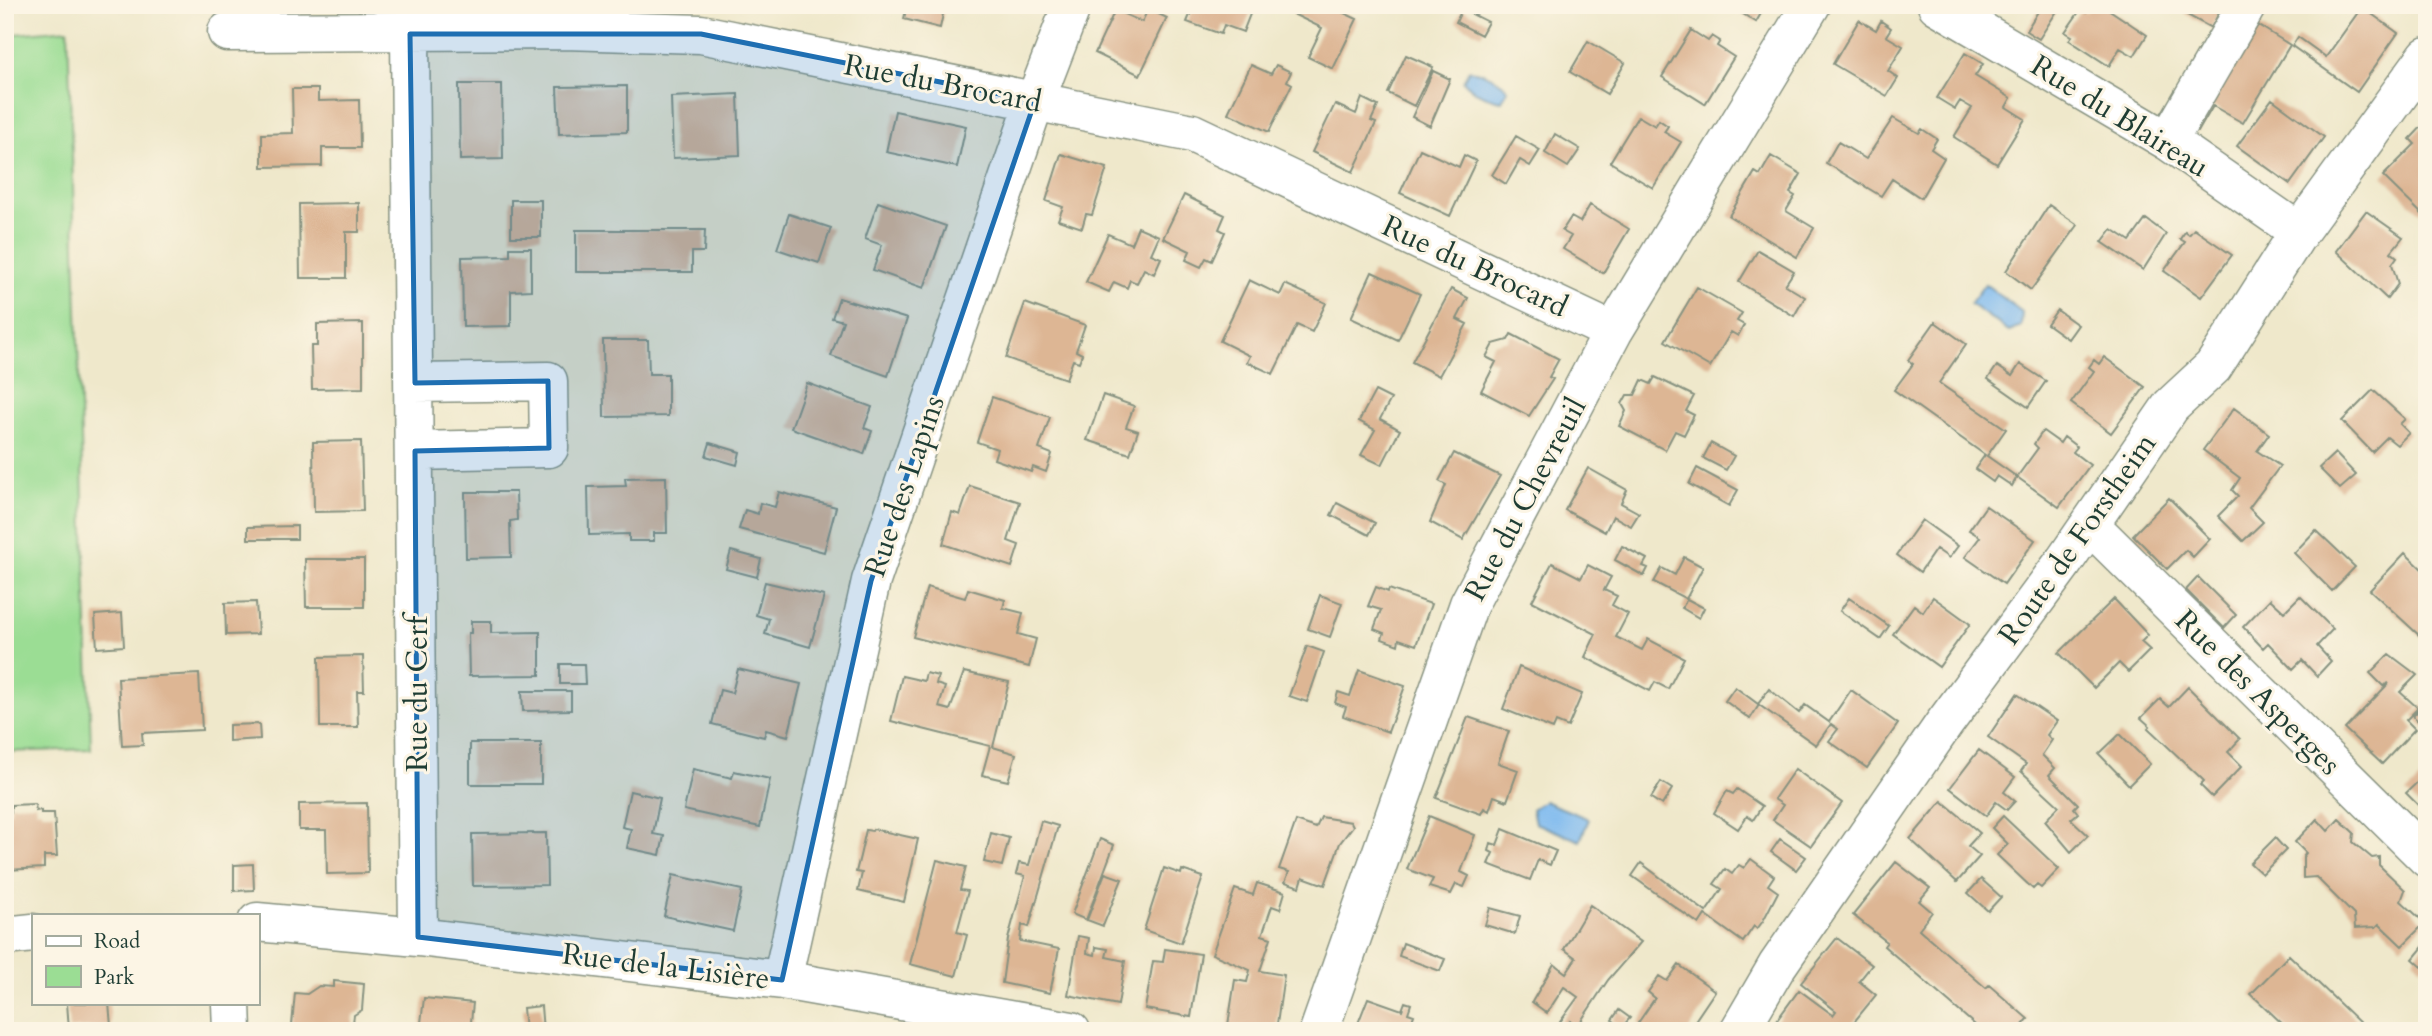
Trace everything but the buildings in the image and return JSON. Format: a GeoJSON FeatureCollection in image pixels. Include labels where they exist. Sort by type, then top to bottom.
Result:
{"type":"FeatureCollection","features":[{"type":"Feature","properties":{"kind":"street","name":"Rue des Lapins"},"geometry":{"type":"LineString","coordinates":[[782,980],[871,581],[1035,101],[1072,5]]}},
{"type":"Feature","properties":{"kind":"street","name":"Rue du Chevreuil"},"geometry":{"type":"LineString","coordinates":[[1319,1031],[1469,604],[1613,332],[1811,5]]}},
{"type":"Feature","properties":{"kind":"street","name":"Rue du Blaireau"},"geometry":{"type":"LineString","coordinates":[[1937,5],[2168,141],[2299,232]]}},
{"type":"Feature","properties":{"kind":"street"},"geometry":{"type":"LineString","coordinates":[[2168,141],[2247,5]]}},
{"type":"Feature","properties":{"kind":"street","name":"Rue du Brocard"},"geometry":{"type":"LineString","coordinates":[[227,32],[410,34],[564,18],[701,34],[1192,132],[1613,332]]}},
{"type":"Feature","properties":{"kind":"street","name":"Rue du Cerf"},"geometry":{"type":"LineString","coordinates":[[410,34],[418,937]]}},
{"type":"Feature","properties":{"kind":"street","name":"Route de Forstheim"},"geometry":{"type":"LineString","coordinates":[[1738,1031],[1777,965],[1936,736],[2090,525],[2171,406],[2213,367],[2299,232],[2427,56]]}},
{"type":"Feature","properties":{"kind":"street"},"geometry":{"type":"LineString","coordinates":[[415,383],[548,381],[549,448],[415,451]]}},
{"type":"Feature","properties":{"kind":"street","name":"Rue des Asperges"},"geometry":{"type":"LineString","coordinates":[[2090,525],[2427,858]]}},
{"type":"Feature","properties":{"kind":"street","name":"Rue de la Lisière"},"geometry":{"type":"LineString","coordinates":[[259,922],[418,937],[782,980],[1071,1031]]}},
{"type":"Feature","properties":{"kind":"street"},"geometry":{"type":"LineString","coordinates":[[5,936],[32,933]]}},
{"type":"Feature","properties":{"kind":"street"},"geometry":{"type":"LineString","coordinates":[[231,1004],[232,1031]]}},
{"type":"Feature","properties":{"kind":"highlighted area"},"geometry":{"type":"Polygon","coordinates":[[[410,34],[701,34],[1035,101],[871,581],[782,980],[418,937],[415,451],[549,448],[548,381],[415,383],[410,34]]]}},
{"type":"Feature","properties":{"kind":"green space"},"geometry":{"type":"Polygon","coordinates":[[[68,29],[91,749],[5,752],[5,35],[68,29]]]}},
{"type":"Feature","properties":{"kind":"water"},"geometry":{"type":"Polygon","coordinates":[[[1469,70],[1490,76],[1508,89],[1502,101],[1471,89],[1463,81],[1469,70]]]}},
{"type":"Feature","properties":{"kind":"water"},"geometry":{"type":"Polygon","coordinates":[[[1985,284],[2022,312],[2021,326],[2009,331],[1970,304],[1985,284]]]}},
{"type":"Feature","properties":{"kind":"water"},"geometry":{"type":"Polygon","coordinates":[[[1544,801],[1589,819],[1580,841],[1535,823],[1532,809],[1544,801]]]}}]}
